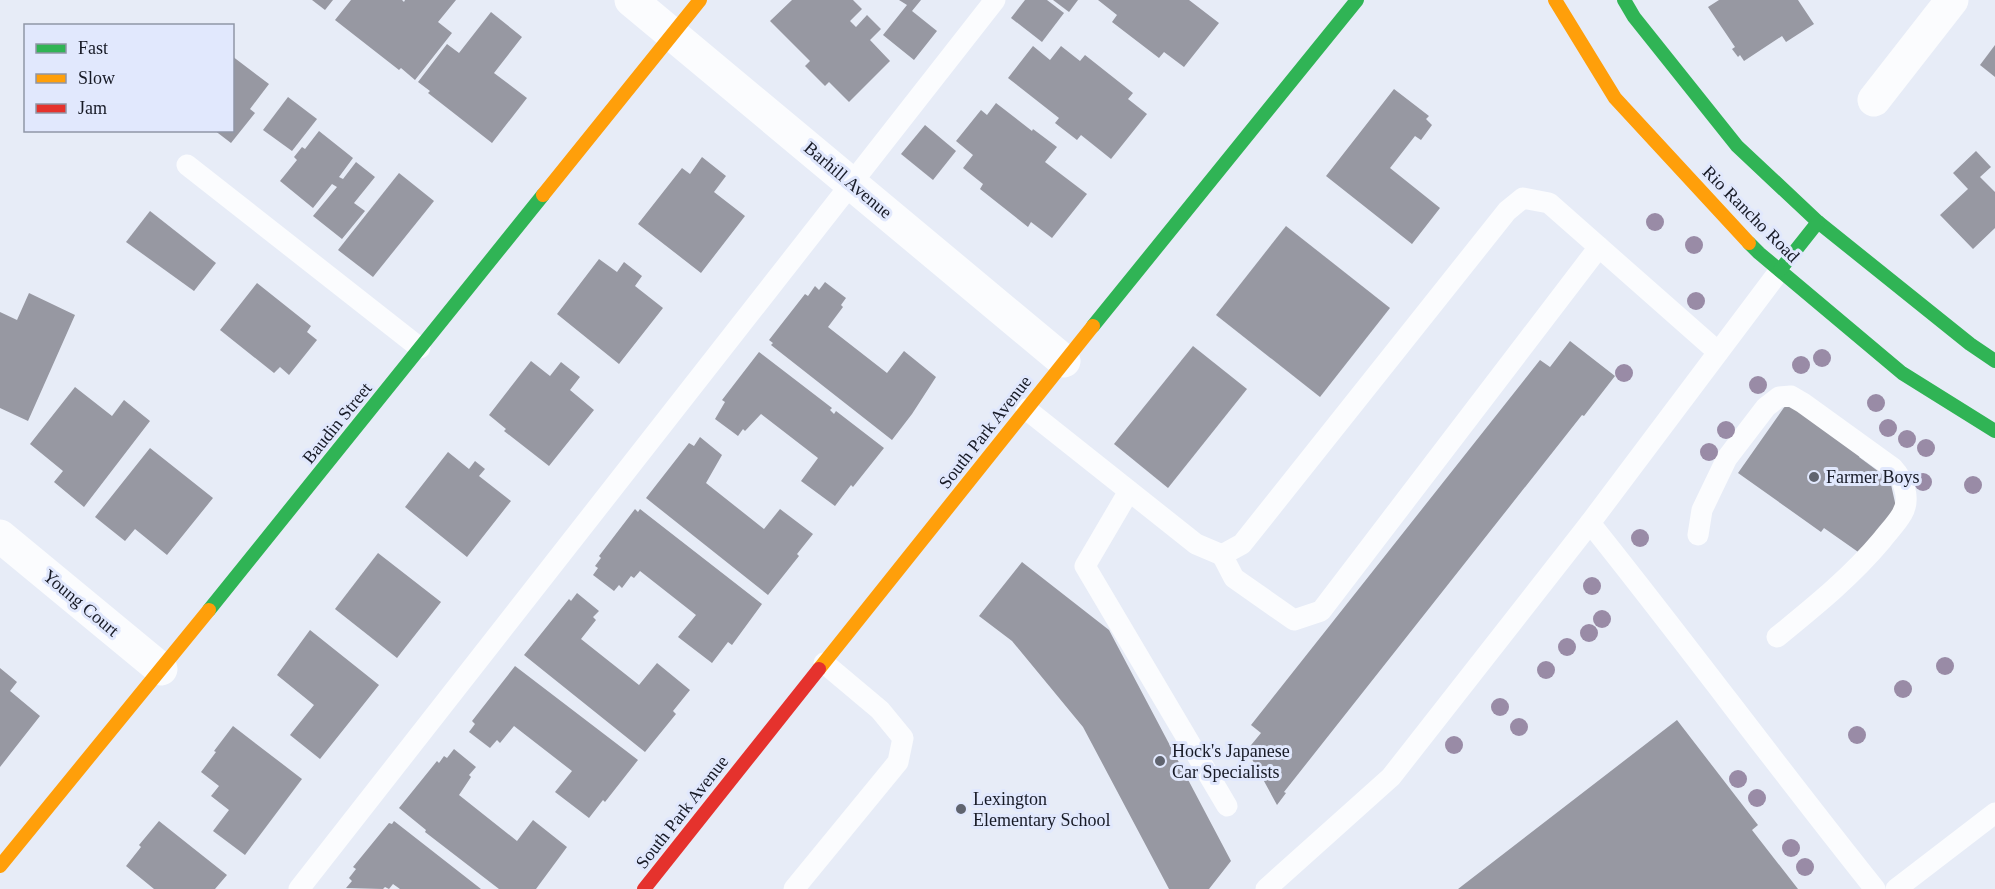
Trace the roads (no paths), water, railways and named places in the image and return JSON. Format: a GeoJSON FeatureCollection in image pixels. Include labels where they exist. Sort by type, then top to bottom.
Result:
{"type":"FeatureCollection","features":[{"type":"Feature","properties":{"kind":"street","name":"Barhill Avenue"},"geometry":{"type":"LineString","coordinates":[[631,0],[1064,361]]}},
{"type":"Feature","properties":{"kind":"street","name":"Baudin Street"},"geometry":{"type":"LineString","coordinates":[[0,867],[700,0]]}},
{"type":"Feature","properties":{"kind":"street","name":"South Park Avenue"},"geometry":{"type":"LineString","coordinates":[[644,889],[1064,361],[1357,0]]}},
{"type":"Feature","properties":{"kind":"street","name":"Rio Rancho Road"},"geometry":{"type":"LineString","coordinates":[[1555,0],[1616,98],[1759,253],[1902,373],[1995,432]]}},
{"type":"Feature","properties":{"kind":"street"},"geometry":{"type":"LineString","coordinates":[[1624,0],[1634,17],[1737,146],[1818,222],[1970,344],[1995,361]]}},
{"type":"Feature","properties":{"kind":"street"},"geometry":{"type":"LineString","coordinates":[[1874,100],[1952,0]]}},
{"type":"Feature","properties":{"kind":"street"},"geometry":{"type":"LineString","coordinates":[[1780,270],[1818,222]]}},
{"type":"Feature","properties":{"kind":"street","name":"Young Court"},"geometry":{"type":"LineString","coordinates":[[0,536],[161,669]]}},
{"type":"Feature","properties":{"kind":"lane"},"geometry":{"type":"LineString","coordinates":[[299,889],[995,0]]}},
{"type":"Feature","properties":{"kind":"lane"},"geometry":{"type":"LineString","coordinates":[[187,165],[420,348]]}},
{"type":"Feature","properties":{"kind":"lane"},"geometry":{"type":"LineString","coordinates":[[1222,555],[1242,544],[1499,220],[1523,198],[1550,203],[1718,352]]}},
{"type":"Feature","properties":{"kind":"lane"},"geometry":{"type":"LineString","coordinates":[[1026,409],[1196,544],[1222,555],[1234,578],[1294,620],[1321,611],[1599,247]]}},
{"type":"Feature","properties":{"kind":"lane"},"geometry":{"type":"LineString","coordinates":[[1266,889],[1391,777],[1590,523],[1780,270]]}},
{"type":"Feature","properties":{"kind":"lane"},"geometry":{"type":"LineString","coordinates":[[1698,535],[1702,510],[1727,458],[1766,407],[1779,397],[1791,396],[1797,399],[1900,475],[1907,495],[1903,513],[1863,563],[1777,637]]}},
{"type":"Feature","properties":{"kind":"lane"},"geometry":{"type":"LineString","coordinates":[[1129,491],[1085,566],[1227,806]]}},
{"type":"Feature","properties":{"kind":"lane"},"geometry":{"type":"LineString","coordinates":[[1590,523],[1684,640],[1821,822],[1875,889]]}},
{"type":"Feature","properties":{"kind":"lane"},"geometry":{"type":"LineString","coordinates":[[794,889],[898,762],[903,738],[880,710],[824,663]]}},
{"type":"Feature","properties":{"kind":"lane"},"geometry":{"type":"LineString","coordinates":[[1896,889],[1995,813]]}},
{"type":"Feature","properties":{"kind":"place","name":"Farmer Boys"},"geometry":{"type":"Point","coordinates":[1814,477]}},
{"type":"Feature","properties":{"kind":"place","name":"Hock's Japanese Car Specialists"},"geometry":{"type":"Point","coordinates":[1160,761]}},
{"type":"Feature","properties":{"kind":"place","name":"Lexington Elementary School"},"geometry":{"type":"Point","coordinates":[961,809]}}]}
